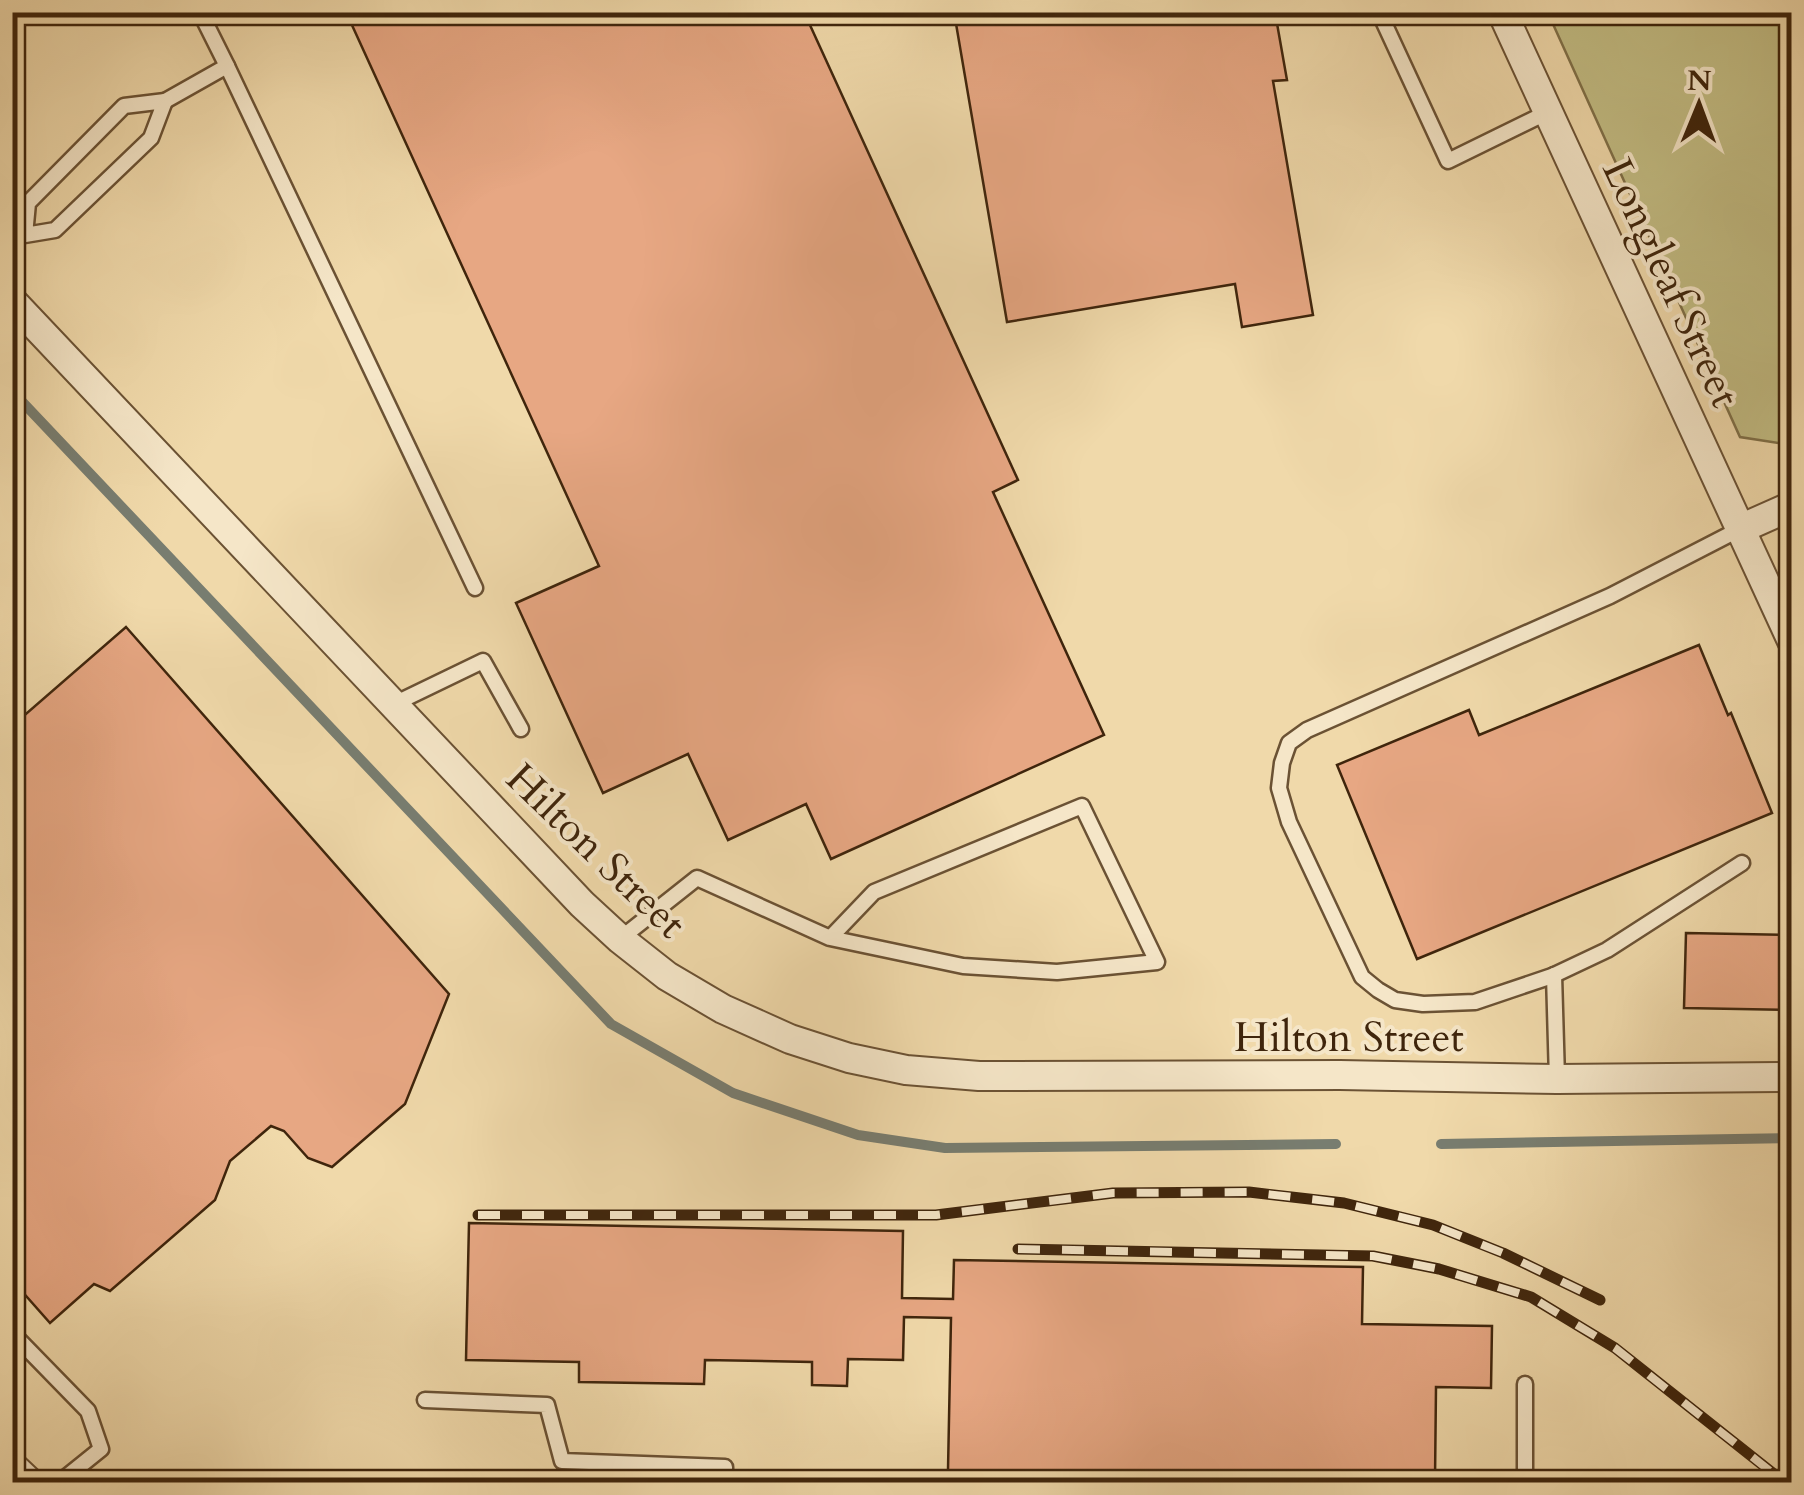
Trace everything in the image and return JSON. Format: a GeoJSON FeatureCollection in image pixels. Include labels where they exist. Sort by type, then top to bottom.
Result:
{"type":"FeatureCollection","features":[{"type":"Feature","properties":{"kind":"street","name":"Longleaf Street"},"geometry":{"type":"LineString","coordinates":[[1502,12],[1792,641]]}},
{"type":"Feature","properties":{"kind":"street","name":"Hilton Street"},"geometry":{"type":"LineString","coordinates":[[12,301],[582,904],[667,976],[723,1009],[790,1039],[849,1058],[906,1070],[979,1076],[1792,1077]]}},
{"type":"Feature","properties":{"kind":"street"},"geometry":{"type":"LineString","coordinates":[[1740,529],[1792,506]]}},
{"type":"Feature","properties":{"kind":"street"},"geometry":{"type":"LineString","coordinates":[[12,1466],[28,1482]]}},
{"type":"Feature","properties":{"kind":"lane"},"geometry":{"type":"LineString","coordinates":[[200,12],[475,588]]}},
{"type":"Feature","properties":{"kind":"lane"},"geometry":{"type":"LineString","coordinates":[[1379,12],[1448,161],[1548,112]]}},
{"type":"Feature","properties":{"kind":"lane"},"geometry":{"type":"LineString","coordinates":[[25,235],[28,203],[124,106],[164,101],[227,66]]}},
{"type":"Feature","properties":{"kind":"lane"},"geometry":{"type":"LineString","coordinates":[[12,246],[25,235],[55,230],[69,217],[151,138],[164,101]]}},
{"type":"Feature","properties":{"kind":"lane"},"geometry":{"type":"LineString","coordinates":[[1740,529],[1610,596],[1307,730],[1289,744],[1280,788],[1290,822],[1362,977],[1395,1000],[1423,1004],[1475,1002],[1554,975],[1607,950],[1742,863]]}},
{"type":"Feature","properties":{"kind":"lane"},"geometry":{"type":"LineString","coordinates":[[394,704],[483,662],[521,729]]}},
{"type":"Feature","properties":{"kind":"lane"},"geometry":{"type":"LineString","coordinates":[[620,939],[697,878],[830,938],[963,966],[1057,972],[1157,962],[1082,806],[874,892],[830,938]]}},
{"type":"Feature","properties":{"kind":"lane"},"geometry":{"type":"LineString","coordinates":[[1554,975],[1556,1079]]}},
{"type":"Feature","properties":{"kind":"lane"},"geometry":{"type":"LineString","coordinates":[[12,1334],[88,1411],[101,1450],[60,1482]]}},
{"type":"Feature","properties":{"kind":"lane"},"geometry":{"type":"LineString","coordinates":[[1525,1384],[1525,1482]]}},
{"type":"Feature","properties":{"kind":"lane"},"geometry":{"type":"LineString","coordinates":[[425,1400],[547,1405],[562,1461],[725,1467],[725,1482]]}},
{"type":"Feature","properties":{"kind":"shaded area"},"geometry":{"type":"Polygon","coordinates":[[[1548,13],[1791,13],[1791,445],[1740,437],[1548,13]]]}},
{"type":"Feature","properties":{"kind":"building"},"geometry":{"type":"Polygon","coordinates":[[[346,12],[804,12],[1018,480],[993,492],[1104,735],[831,859],[806,804],[728,840],[688,754],[603,793],[516,603],[599,566],[346,12]]]}},
{"type":"Feature","properties":{"kind":"building"},"geometry":{"type":"Polygon","coordinates":[[[954,12],[1275,12],[1287,80],[1273,81],[1313,315],[1242,327],[1235,284],[1007,322],[954,12]]]}},
{"type":"Feature","properties":{"kind":"building"},"geometry":{"type":"Polygon","coordinates":[[[126,627],[449,994],[405,1104],[332,1167],[308,1158],[284,1131],[271,1126],[230,1161],[215,1200],[110,1291],[94,1284],[50,1323],[12,1280],[12,726],[126,627]]]}},
{"type":"Feature","properties":{"kind":"building"},"geometry":{"type":"Polygon","coordinates":[[[1699,645],[1772,813],[1417,959],[1337,765],[1469,710],[1479,735],[1699,645]]]}},
{"type":"Feature","properties":{"kind":"building"},"geometry":{"type":"Polygon","coordinates":[[[1686,933],[1792,935],[1792,1010],[1684,1008],[1686,933]]]}},
{"type":"Feature","properties":{"kind":"building"},"geometry":{"type":"Polygon","coordinates":[[[469,1223],[903,1231],[902,1298],[953,1299],[954,1260],[1363,1267],[1362,1324],[1492,1326],[1491,1388],[1436,1387],[1435,1480],[1196,1475],[1196,1482],[1091,1482],[1091,1475],[1067,1475],[1067,1482],[1030,1482],[1030,1471],[948,1470],[951,1318],[904,1317],[903,1360],[848,1359],[847,1386],[812,1385],[812,1362],[705,1360],[704,1384],[579,1382],[579,1362],[466,1360],[469,1223]]]}},
{"type":"Feature","properties":{"kind":"waterway"},"geometry":{"type":"LineString","coordinates":[[12,391],[611,1024],[733,1093],[858,1135],[945,1148],[1336,1144]]}},
{"type":"Feature","properties":{"kind":"waterway"},"geometry":{"type":"LineString","coordinates":[[1441,1144],[1792,1138]]}},
{"type":"Feature","properties":{"kind":"railway"},"geometry":{"type":"LineString","coordinates":[[478,1215],[936,1215],[1113,1193],[1249,1192],[1344,1203],[1433,1225],[1503,1253],[1600,1300]]}},
{"type":"Feature","properties":{"kind":"railway"},"geometry":{"type":"LineString","coordinates":[[1018,1249],[1373,1256],[1439,1269],[1531,1297],[1615,1348],[1784,1482]]}}]}
